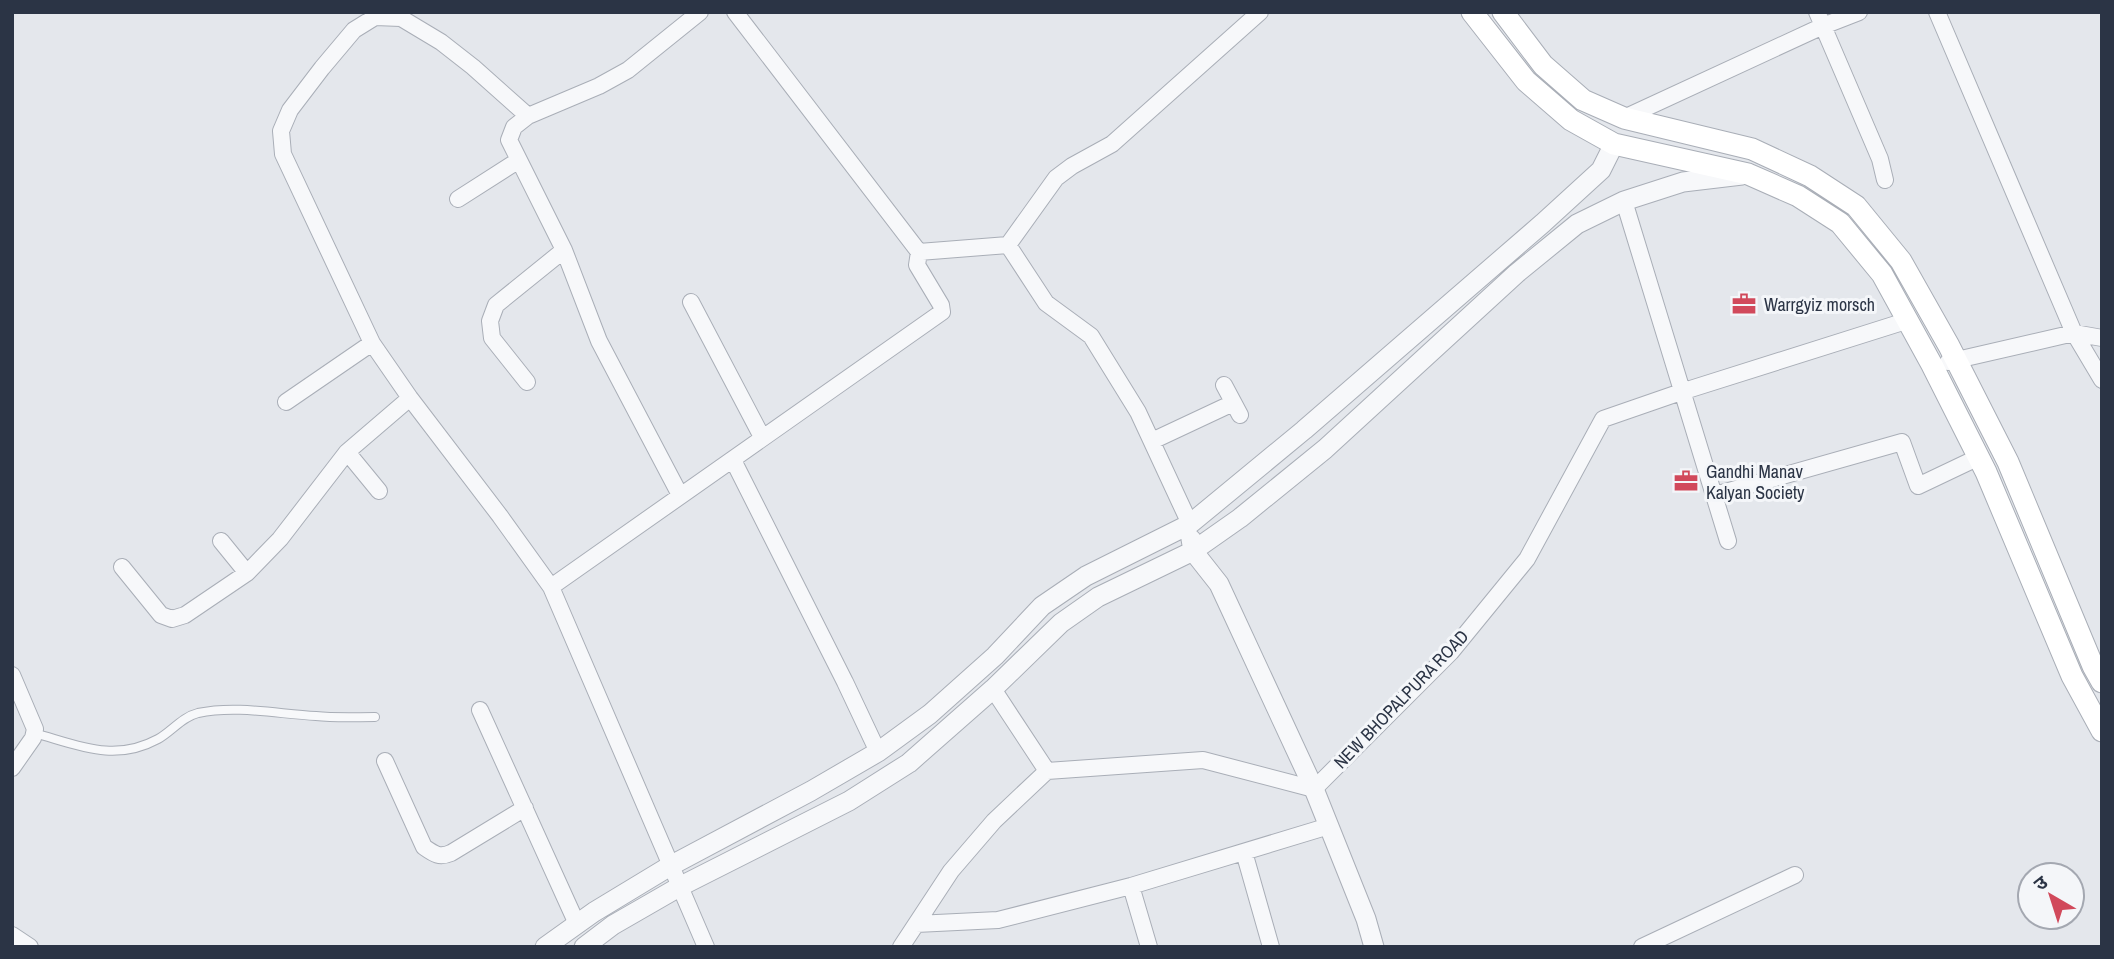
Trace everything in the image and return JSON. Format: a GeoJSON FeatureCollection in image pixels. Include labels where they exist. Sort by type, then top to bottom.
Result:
{"type":"FeatureCollection","features":[{"type":"Feature","properties":{"kind":"main road"},"geometry":{"type":"LineString","coordinates":[[1472,12],[1526,81],[1571,120],[1615,144],[1748,174],[1798,196],[1840,223],[1882,274],[1909,320],[1979,457],[2072,676],[2102,731]]}},
{"type":"Feature","properties":{"kind":"main road"},"geometry":{"type":"LineString","coordinates":[[1503,12],[1543,65],[1583,100],[1625,117],[1752,149],[1810,176],[1856,206],[1901,261],[2008,462],[2102,682]]}},
{"type":"Feature","properties":{"kind":"street"},"geometry":{"type":"LineString","coordinates":[[680,495],[599,341],[564,250],[509,140],[514,127],[528,116],[599,86],[628,70],[700,12]]}},
{"type":"Feature","properties":{"kind":"street"},"geometry":{"type":"LineString","coordinates":[[551,587],[942,312],[941,305],[917,265],[919,252],[735,12]]}},
{"type":"Feature","properties":{"kind":"street"},"geometry":{"type":"LineString","coordinates":[[919,252],[1008,244],[1056,178],[1112,144],[1260,12]]}},
{"type":"Feature","properties":{"kind":"street"},"geometry":{"type":"LineString","coordinates":[[1625,117],[1820,19],[1859,12]]}},
{"type":"Feature","properties":{"kind":"street"},"geometry":{"type":"LineString","coordinates":[[1937,12],[2074,333],[2102,380]]}},
{"type":"Feature","properties":{"kind":"street"},"geometry":{"type":"LineString","coordinates":[[528,116],[441,42],[401,18],[373,14],[354,30],[290,110],[281,131],[283,154],[372,343],[551,587],[706,947]]}},
{"type":"Feature","properties":{"kind":"street"},"geometry":{"type":"LineString","coordinates":[[1820,19],[1880,159],[1885,180]]}},
{"type":"Feature","properties":{"kind":"street"},"geometry":{"type":"LineString","coordinates":[[545,947],[670,866],[878,752],[930,714],[995,656],[1042,606],[1086,576],[1190,524],[1304,430],[1553,214],[1601,170],[1615,144]]}},
{"type":"Feature","properties":{"kind":"street"},"geometry":{"type":"LineString","coordinates":[[458,199],[519,160]]}},
{"type":"Feature","properties":{"kind":"street"},"geometry":{"type":"LineString","coordinates":[[584,947],[613,925],[679,887],[849,802],[909,763],[993,689],[1061,623],[1098,597],[1193,551],[1240,518],[1325,449],[1517,273],[1577,224],[1624,201],[1683,182],[1748,174]]}},
{"type":"Feature","properties":{"kind":"street"},"geometry":{"type":"LineString","coordinates":[[1624,201],[1728,541]]}},
{"type":"Feature","properties":{"kind":"street"},"geometry":{"type":"LineString","coordinates":[[1008,244],[1046,303],[1091,336],[1138,412],[1190,524],[1193,551],[1219,584],[1314,789],[1366,919],[1374,947]]}},
{"type":"Feature","properties":{"kind":"street"},"geometry":{"type":"LineString","coordinates":[[527,382],[492,338],[490,321],[496,305],[564,250]]}},
{"type":"Feature","properties":{"kind":"street"},"geometry":{"type":"LineString","coordinates":[[691,302],[762,437]]}},
{"type":"Feature","properties":{"kind":"street","name":"NEW BHOPALPURA ROAD"},"geometry":{"type":"LineString","coordinates":[[1314,789],[1451,652],[1527,559],[1602,419],[1909,320]]}},
{"type":"Feature","properties":{"kind":"street"},"geometry":{"type":"LineString","coordinates":[[1932,365],[2074,333],[2102,338]]}},
{"type":"Feature","properties":{"kind":"street"},"geometry":{"type":"LineString","coordinates":[[286,402],[372,343]]}},
{"type":"Feature","properties":{"kind":"street"},"geometry":{"type":"LineString","coordinates":[[1152,441],[1236,409],[1223,385]]}},
{"type":"Feature","properties":{"kind":"street"},"geometry":{"type":"LineString","coordinates":[[122,567],[162,615],[172,619],[185,615],[247,573],[281,539],[347,453],[410,398]]}},
{"type":"Feature","properties":{"kind":"street"},"geometry":{"type":"LineString","coordinates":[[1715,495],[1902,442],[1918,486],[1979,457]]}},
{"type":"Feature","properties":{"kind":"street"},"geometry":{"type":"LineString","coordinates":[[347,453],[379,491]]}},
{"type":"Feature","properties":{"kind":"street"},"geometry":{"type":"LineString","coordinates":[[733,460],[878,752]]}},
{"type":"Feature","properties":{"kind":"street"},"geometry":{"type":"LineString","coordinates":[[221,541],[247,573]]}},
{"type":"Feature","properties":{"kind":"street"},"geometry":{"type":"LineString","coordinates":[[12,675],[35,729],[12,768]]}},
{"type":"Feature","properties":{"kind":"street"},"geometry":{"type":"LineString","coordinates":[[993,689],[1047,771]]}},
{"type":"Feature","properties":{"kind":"street"},"geometry":{"type":"LineString","coordinates":[[480,710],[577,924]]}},
{"type":"Feature","properties":{"kind":"street"},"geometry":{"type":"LineString","coordinates":[[901,947],[951,871],[995,821],[1047,771],[1203,760],[1314,789]]}},
{"type":"Feature","properties":{"kind":"street"},"geometry":{"type":"LineString","coordinates":[[385,761],[424,847],[442,857],[525,808]]}},
{"type":"Feature","properties":{"kind":"street"},"geometry":{"type":"LineString","coordinates":[[916,924],[998,920],[1131,886],[1329,826]]}},
{"type":"Feature","properties":{"kind":"street"},"geometry":{"type":"LineString","coordinates":[[1244,852],[1271,947]]}},
{"type":"Feature","properties":{"kind":"street"},"geometry":{"type":"LineString","coordinates":[[1642,947],[1795,875]]}},
{"type":"Feature","properties":{"kind":"street"},"geometry":{"type":"LineString","coordinates":[[1131,886],[1149,947]]}},
{"type":"Feature","properties":{"kind":"street"},"geometry":{"type":"LineString","coordinates":[[12,935],[30,947]]}},
{"type":"Feature","properties":{"kind":"lane"},"geometry":{"type":"LineString","coordinates":[[34,733],[104,752],[124,751],[147,744],[161,737],[182,720],[196,714],[234,711],[375,717]]}},
{"type":"Feature","properties":{"kind":"place","name":"Warrgyiz morsch"},"geometry":{"type":"Point","coordinates":[1744,304]}},
{"type":"Feature","properties":{"kind":"place","name":"Gandhi Manav Kalyan Society"},"geometry":{"type":"Point","coordinates":[1686,481]}}]}
